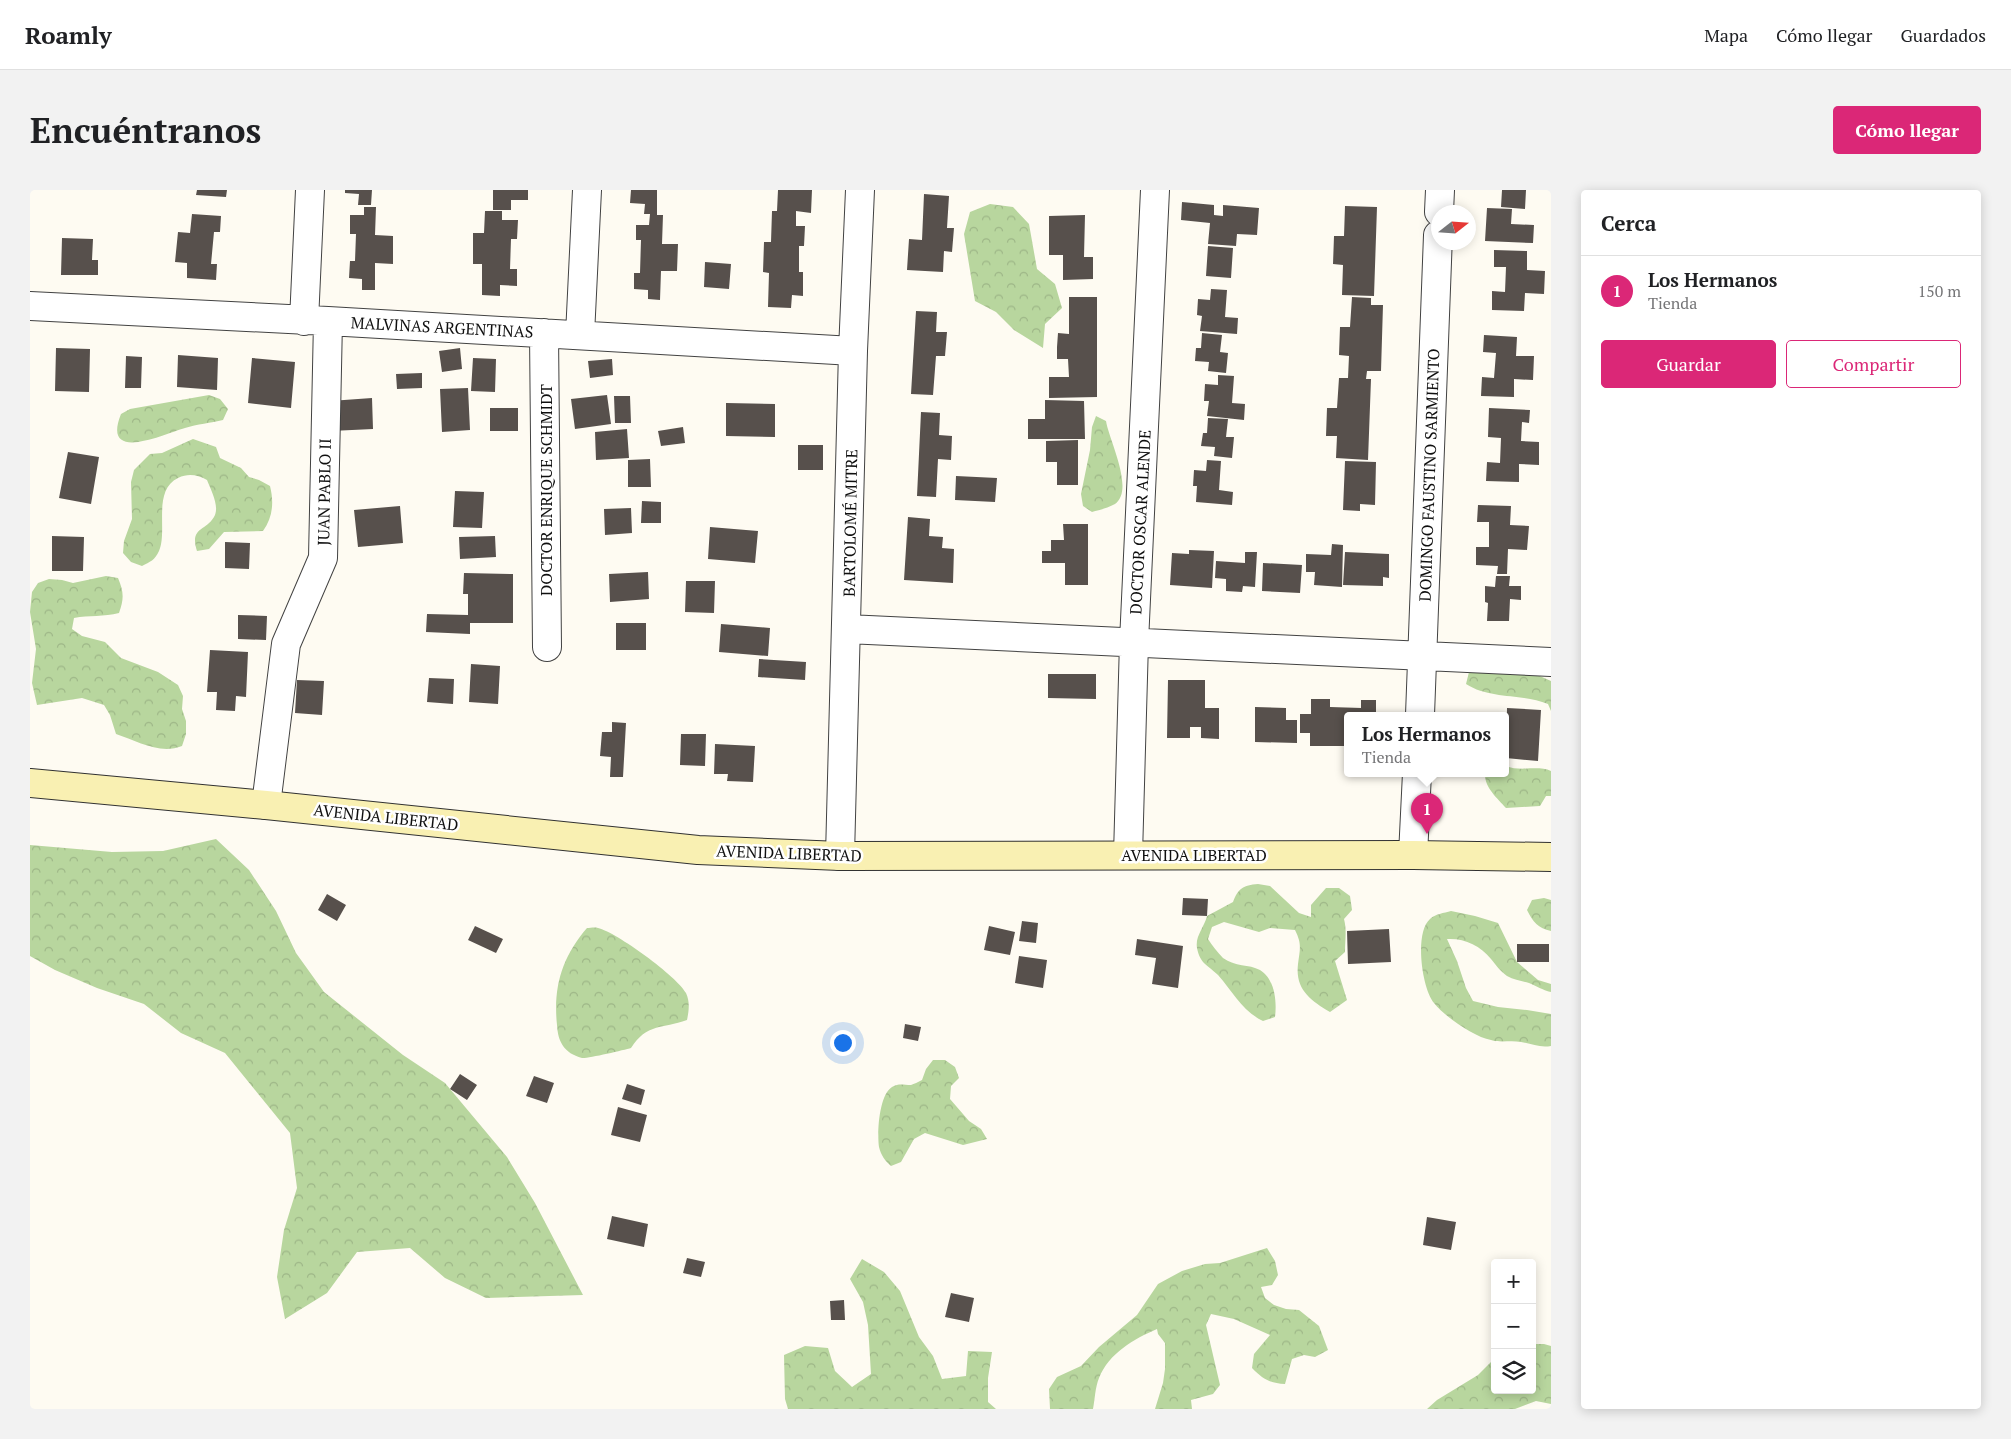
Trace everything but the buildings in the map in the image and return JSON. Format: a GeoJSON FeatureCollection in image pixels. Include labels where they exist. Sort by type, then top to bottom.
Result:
{"type":"FeatureCollection","features":[{"type":"Feature","properties":{"kind":"main road","name":"AVENIDA LIBERTAD"},"geometry":{"type":"LineString","coordinates":[[30,783],[266,805],[698,850],[840,856],[1413,855],[1551,857]]}},
{"type":"Feature","properties":{"kind":"street","name":"JUAN PABLO II"},"geometry":{"type":"LineString","coordinates":[[266,805],[286,644],[323,558],[310,190]]}},
{"type":"Feature","properties":{"kind":"street"},"geometry":{"type":"LineString","coordinates":[[580,335],[586,190]]}},
{"type":"Feature","properties":{"kind":"street","name":"BARTOLOMÉ MITRE"},"geometry":{"type":"LineString","coordinates":[[840,856],[860,190]]}},
{"type":"Feature","properties":{"kind":"street","name":"DOCTOR OSCAR ALENDE"},"geometry":{"type":"LineString","coordinates":[[1128,855],[1134,642],[1155,190]]}},
{"type":"Feature","properties":{"kind":"street"},"geometry":{"type":"LineString","coordinates":[[1439,205],[1440,190]]}},
{"type":"Feature","properties":{"kind":"street","name":"DOMINGO FAUSTINO SARMIENTO"},"geometry":{"type":"LineString","coordinates":[[1420,712],[1437,250]]}},
{"type":"Feature","properties":{"kind":"street","name":"MALVINAS ARGENTINAS"},"geometry":{"type":"LineString","coordinates":[[30,306],[854,351]]}},
{"type":"Feature","properties":{"kind":"street","name":"DOCTOR ENRIQUE SCHMIDT"},"geometry":{"type":"LineString","coordinates":[[544,333],[547,647]]}},
{"type":"Feature","properties":{"kind":"street"},"geometry":{"type":"LineString","coordinates":[[847,629],[1551,662]]}},
{"type":"Feature","properties":{"kind":"street"},"geometry":{"type":"LineString","coordinates":[[1413,855],[1417,777]]}},
{"type":"Feature","properties":{"kind":"green space"},"geometry":{"type":"Polygon","coordinates":[[[990,204],[1013,207],[1029,224],[1037,269],[1055,284],[1062,308],[1045,324],[1043,348],[1014,330],[996,312],[975,301],[964,234],[970,212],[990,204]]]}},
{"type":"Feature","properties":{"kind":"green space"},"geometry":{"type":"Polygon","coordinates":[[[209,395],[220,399],[228,409],[223,420],[138,442],[127,442],[120,438],[117,429],[121,414],[130,409],[209,395]]]}},
{"type":"Feature","properties":{"kind":"green space"},"geometry":{"type":"Polygon","coordinates":[[[1096,416],[1106,421],[1119,464],[1122,488],[1120,497],[1115,504],[1092,512],[1083,506],[1081,494],[1090,450],[1092,427],[1096,416]]]}},
{"type":"Feature","properties":{"kind":"green space"},"geometry":{"type":"Polygon","coordinates":[[[193,439],[216,447],[220,458],[241,468],[249,477],[270,486],[272,509],[266,526],[263,531],[224,532],[209,549],[197,551],[195,537],[215,515],[215,502],[207,480],[193,475],[182,476],[170,484],[165,492],[161,542],[156,557],[142,566],[131,562],[123,553],[124,541],[132,519],[131,482],[134,470],[150,454],[162,453],[193,439]]]}},
{"type":"Feature","properties":{"kind":"green space"},"geometry":{"type":"Polygon","coordinates":[[[106,576],[118,578],[120,583],[123,596],[119,613],[74,618],[72,629],[82,636],[105,642],[121,658],[158,672],[178,685],[183,696],[182,709],[186,721],[186,734],[182,746],[165,749],[157,748],[116,734],[110,715],[104,705],[82,698],[37,705],[32,683],[36,649],[30,612],[32,592],[38,583],[49,579],[73,583],[106,576]]]}},
{"type":"Feature","properties":{"kind":"green space"},"geometry":{"type":"Polygon","coordinates":[[[1480,667],[1524,669],[1551,681],[1551,711],[1548,704],[1528,698],[1486,692],[1466,684],[1469,672],[1480,667]]]}},
{"type":"Feature","properties":{"kind":"green space"},"geometry":{"type":"Polygon","coordinates":[[[1509,767],[1546,769],[1551,771],[1551,796],[1546,796],[1540,806],[1506,808],[1489,788],[1485,778],[1509,777],[1509,767]]]}},
{"type":"Feature","properties":{"kind":"green space"},"geometry":{"type":"Polygon","coordinates":[[[216,839],[249,870],[276,911],[296,953],[324,992],[403,1055],[445,1083],[507,1157],[535,1203],[583,1295],[486,1298],[445,1278],[410,1248],[357,1252],[327,1293],[285,1319],[277,1277],[284,1230],[297,1188],[290,1133],[225,1053],[181,1033],[144,1004],[97,988],[55,970],[30,956],[30,845],[112,852],[163,851],[216,839]]]}},
{"type":"Feature","properties":{"kind":"green space"},"geometry":{"type":"Polygon","coordinates":[[[1248,885],[1270,886],[1299,913],[1311,917],[1311,905],[1326,888],[1339,888],[1350,896],[1352,910],[1344,919],[1346,932],[1345,952],[1335,961],[1347,1000],[1330,1012],[1305,993],[1299,980],[1300,943],[1295,930],[1270,928],[1259,932],[1224,922],[1212,927],[1208,939],[1223,958],[1232,963],[1260,970],[1269,979],[1274,991],[1275,1017],[1263,1021],[1243,1007],[1218,975],[1200,958],[1197,940],[1207,916],[1233,902],[1237,894],[1248,885]]]}},
{"type":"Feature","properties":{"kind":"green space"},"geometry":{"type":"Polygon","coordinates":[[[1544,898],[1551,900],[1551,931],[1536,924],[1527,910],[1532,900],[1544,898]]]}},
{"type":"Feature","properties":{"kind":"green space"},"geometry":{"type":"Polygon","coordinates":[[[1451,911],[1498,923],[1517,962],[1538,980],[1551,984],[1551,992],[1507,976],[1477,946],[1465,941],[1447,939],[1473,1001],[1498,1007],[1551,1014],[1551,1046],[1540,1046],[1517,1041],[1494,1041],[1484,1038],[1460,1025],[1434,1003],[1423,974],[1422,936],[1425,926],[1432,917],[1451,911]]]}},
{"type":"Feature","properties":{"kind":"green space"},"geometry":{"type":"Polygon","coordinates":[[[587,928],[598,928],[607,931],[632,946],[659,966],[681,986],[686,993],[689,1006],[687,1020],[649,1031],[643,1034],[631,1048],[627,1049],[582,1058],[566,1050],[561,1042],[558,1031],[556,998],[558,985],[565,961],[587,928]]]}},
{"type":"Feature","properties":{"kind":"green space"},"geometry":{"type":"Polygon","coordinates":[[[933,1060],[945,1060],[955,1067],[959,1078],[951,1086],[950,1099],[969,1121],[981,1129],[987,1139],[963,1145],[925,1133],[914,1139],[901,1162],[891,1166],[884,1158],[879,1147],[878,1133],[884,1098],[894,1086],[901,1084],[911,1085],[922,1080],[926,1069],[933,1060]]]}},
{"type":"Feature","properties":{"kind":"green space"},"geometry":{"type":"Polygon","coordinates":[[[1267,1248],[1275,1261],[1278,1275],[1272,1285],[1261,1287],[1265,1298],[1274,1305],[1286,1309],[1299,1310],[1319,1326],[1328,1350],[1315,1357],[1304,1355],[1292,1359],[1285,1384],[1267,1380],[1252,1368],[1254,1354],[1270,1335],[1234,1319],[1211,1314],[1206,1325],[1220,1385],[1213,1394],[1191,1400],[1192,1409],[1155,1409],[1165,1369],[1165,1343],[1158,1334],[1157,1329],[1131,1342],[1109,1361],[1103,1369],[1098,1382],[1093,1409],[1050,1409],[1049,1389],[1057,1377],[1081,1366],[1099,1347],[1137,1315],[1158,1284],[1182,1271],[1205,1264],[1220,1263],[1267,1248]]]}},
{"type":"Feature","properties":{"kind":"green space"},"geometry":{"type":"Polygon","coordinates":[[[862,1259],[884,1272],[900,1291],[919,1337],[933,1356],[942,1379],[966,1376],[968,1351],[992,1352],[988,1378],[988,1402],[996,1409],[788,1409],[785,1399],[784,1355],[805,1346],[828,1348],[835,1371],[852,1387],[871,1374],[868,1325],[863,1302],[850,1279],[862,1259]]]}},
{"type":"Feature","properties":{"kind":"green space"},"geometry":{"type":"Polygon","coordinates":[[[1536,1344],[1551,1346],[1551,1404],[1536,1401],[1515,1409],[1427,1409],[1437,1400],[1478,1375],[1491,1362],[1491,1394],[1536,1394],[1536,1344]]]}},
{"type":"Feature","properties":{"kind":"place","name":"Los Hermanos"},"geometry":{"type":"Point","coordinates":[1427,834]}}]}
